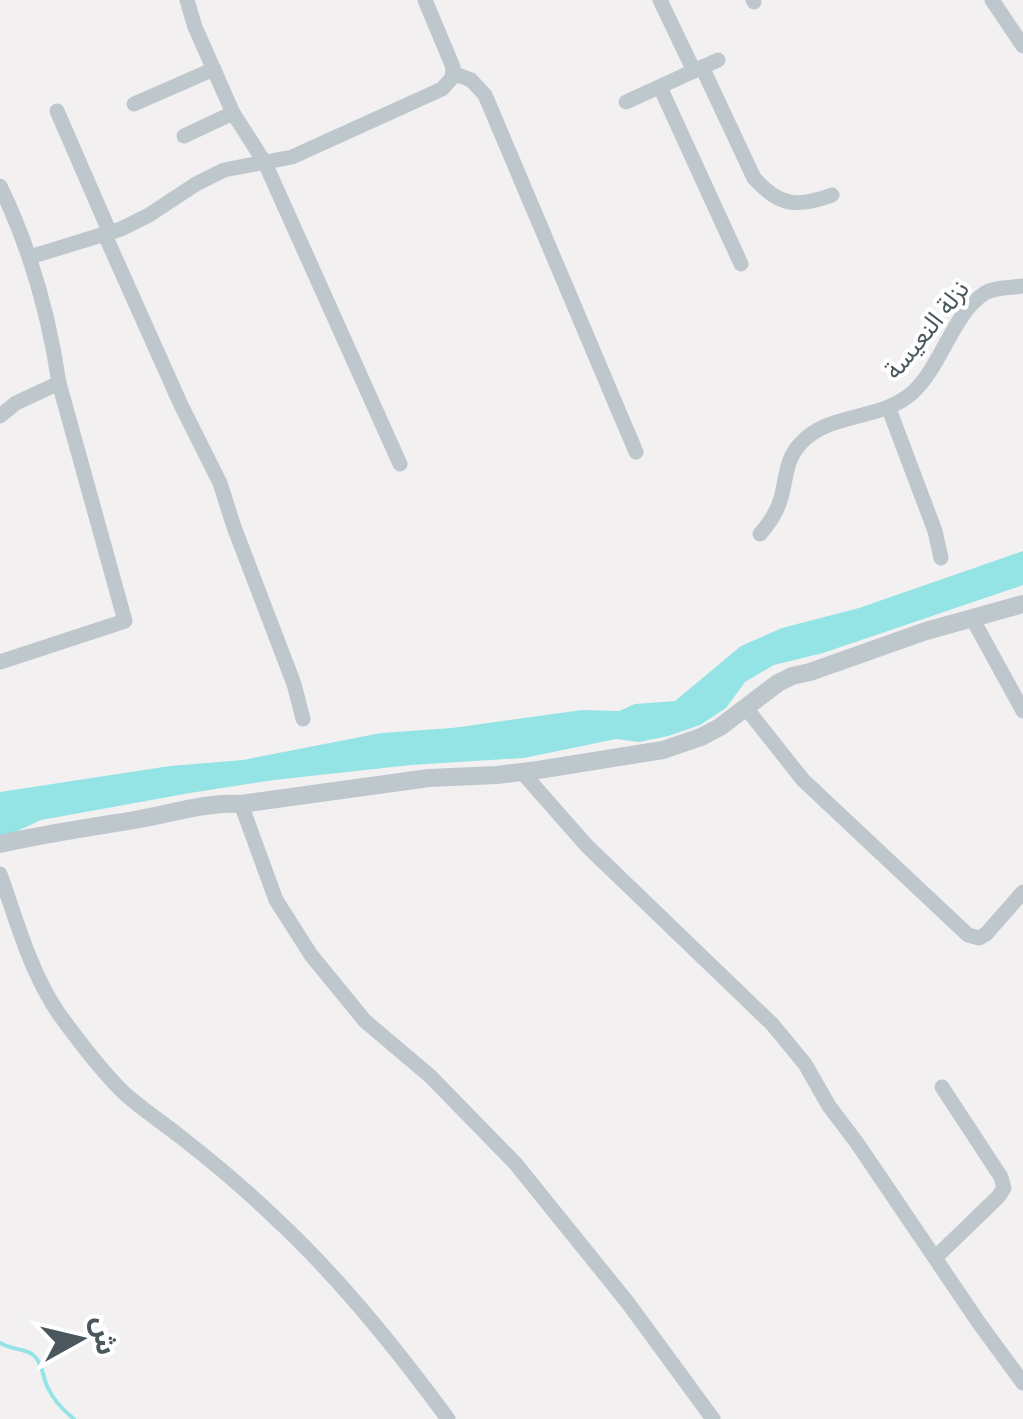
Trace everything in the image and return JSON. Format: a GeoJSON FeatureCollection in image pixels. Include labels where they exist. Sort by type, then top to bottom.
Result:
{"type":"FeatureCollection","features":[{"type":"Feature","properties":{"kind":"street"},"geometry":{"type":"LineString","coordinates":[[188,0],[194,27],[233,113],[265,164],[400,464]]}},
{"type":"Feature","properties":{"kind":"street"},"geometry":{"type":"LineString","coordinates":[[30,257],[108,234],[224,170],[302,153],[442,90],[453,72],[425,0]]}},
{"type":"Feature","properties":{"kind":"street"},"geometry":{"type":"LineString","coordinates":[[660,0],[754,178],[776,198],[789,203],[832,195]]}},
{"type":"Feature","properties":{"kind":"street"},"geometry":{"type":"LineString","coordinates":[[992,0],[1023,46]]}},
{"type":"Feature","properties":{"kind":"street"},"geometry":{"type":"LineString","coordinates":[[626,102],[718,60]]}},
{"type":"Feature","properties":{"kind":"street"},"geometry":{"type":"LineString","coordinates":[[134,104],[214,69]]}},
{"type":"Feature","properties":{"kind":"street"},"geometry":{"type":"LineString","coordinates":[[453,72],[471,80],[488,102],[636,452]]}},
{"type":"Feature","properties":{"kind":"street"},"geometry":{"type":"LineString","coordinates":[[660,87],[741,264]]}},
{"type":"Feature","properties":{"kind":"street"},"geometry":{"type":"LineString","coordinates":[[57,111],[181,405],[220,482],[304,719]]}},
{"type":"Feature","properties":{"kind":"street"},"geometry":{"type":"LineString","coordinates":[[184,136],[233,113]]}},
{"type":"Feature","properties":{"kind":"street"},"geometry":{"type":"LineString","coordinates":[[0,186],[30,257],[54,346],[58,383],[125,621],[0,662]]}},
{"type":"Feature","properties":{"kind":"street","name":"نزلة النعيسة"},"geometry":{"type":"LineString","coordinates":[[760,534],[780,504],[788,462],[799,445],[824,427],[900,402],[919,386],[964,316],[982,296],[991,290],[1023,286]]}},
{"type":"Feature","properties":{"kind":"street"},"geometry":{"type":"LineString","coordinates":[[0,416],[16,403],[58,383]]}},
{"type":"Feature","properties":{"kind":"street"},"geometry":{"type":"LineString","coordinates":[[889,408],[935,531],[941,558]]}},
{"type":"Feature","properties":{"kind":"street"},"geometry":{"type":"LineString","coordinates":[[0,844],[216,803],[241,804],[430,778],[497,775],[663,750],[720,727],[764,692],[792,676],[926,631],[1023,604]]}},
{"type":"Feature","properties":{"kind":"street"},"geometry":{"type":"LineString","coordinates":[[972,618],[1023,711]]}},
{"type":"Feature","properties":{"kind":"street"},"geometry":{"type":"LineString","coordinates":[[746,708],[802,780],[968,935],[982,937],[1023,892]]}},
{"type":"Feature","properties":{"kind":"street"},"geometry":{"type":"LineString","coordinates":[[521,771],[587,846],[792,1047],[1023,1384]]}},
{"type":"Feature","properties":{"kind":"street"},"geometry":{"type":"LineString","coordinates":[[241,804],[276,900],[310,955],[365,1021],[430,1076],[516,1164],[628,1303],[713,1419]]}},
{"type":"Feature","properties":{"kind":"street"},"geometry":{"type":"LineString","coordinates":[[0,874],[48,995],[109,1078],[277,1219],[355,1301],[448,1419]]}},
{"type":"Feature","properties":{"kind":"street"},"geometry":{"type":"LineString","coordinates":[[936,1257],[1004,1188],[1001,1177],[942,1087]]}},
{"type":"Feature","properties":{"kind":"water"},"geometry":{"type":"Polygon","coordinates":[[[1023,551],[1023,585],[823,653],[774,665],[745,682],[726,708],[700,725],[668,736],[639,742],[616,739],[524,758],[274,780],[41,820],[0,839],[0,792],[170,766],[243,760],[381,733],[452,728],[582,710],[619,711],[635,704],[675,701],[741,646],[782,628],[859,608],[1023,551]]]}},
{"type":"Feature","properties":{"kind":"waterway"},"geometry":{"type":"LineString","coordinates":[[0,1343],[34,1356],[53,1397],[74,1419]]}}]}
